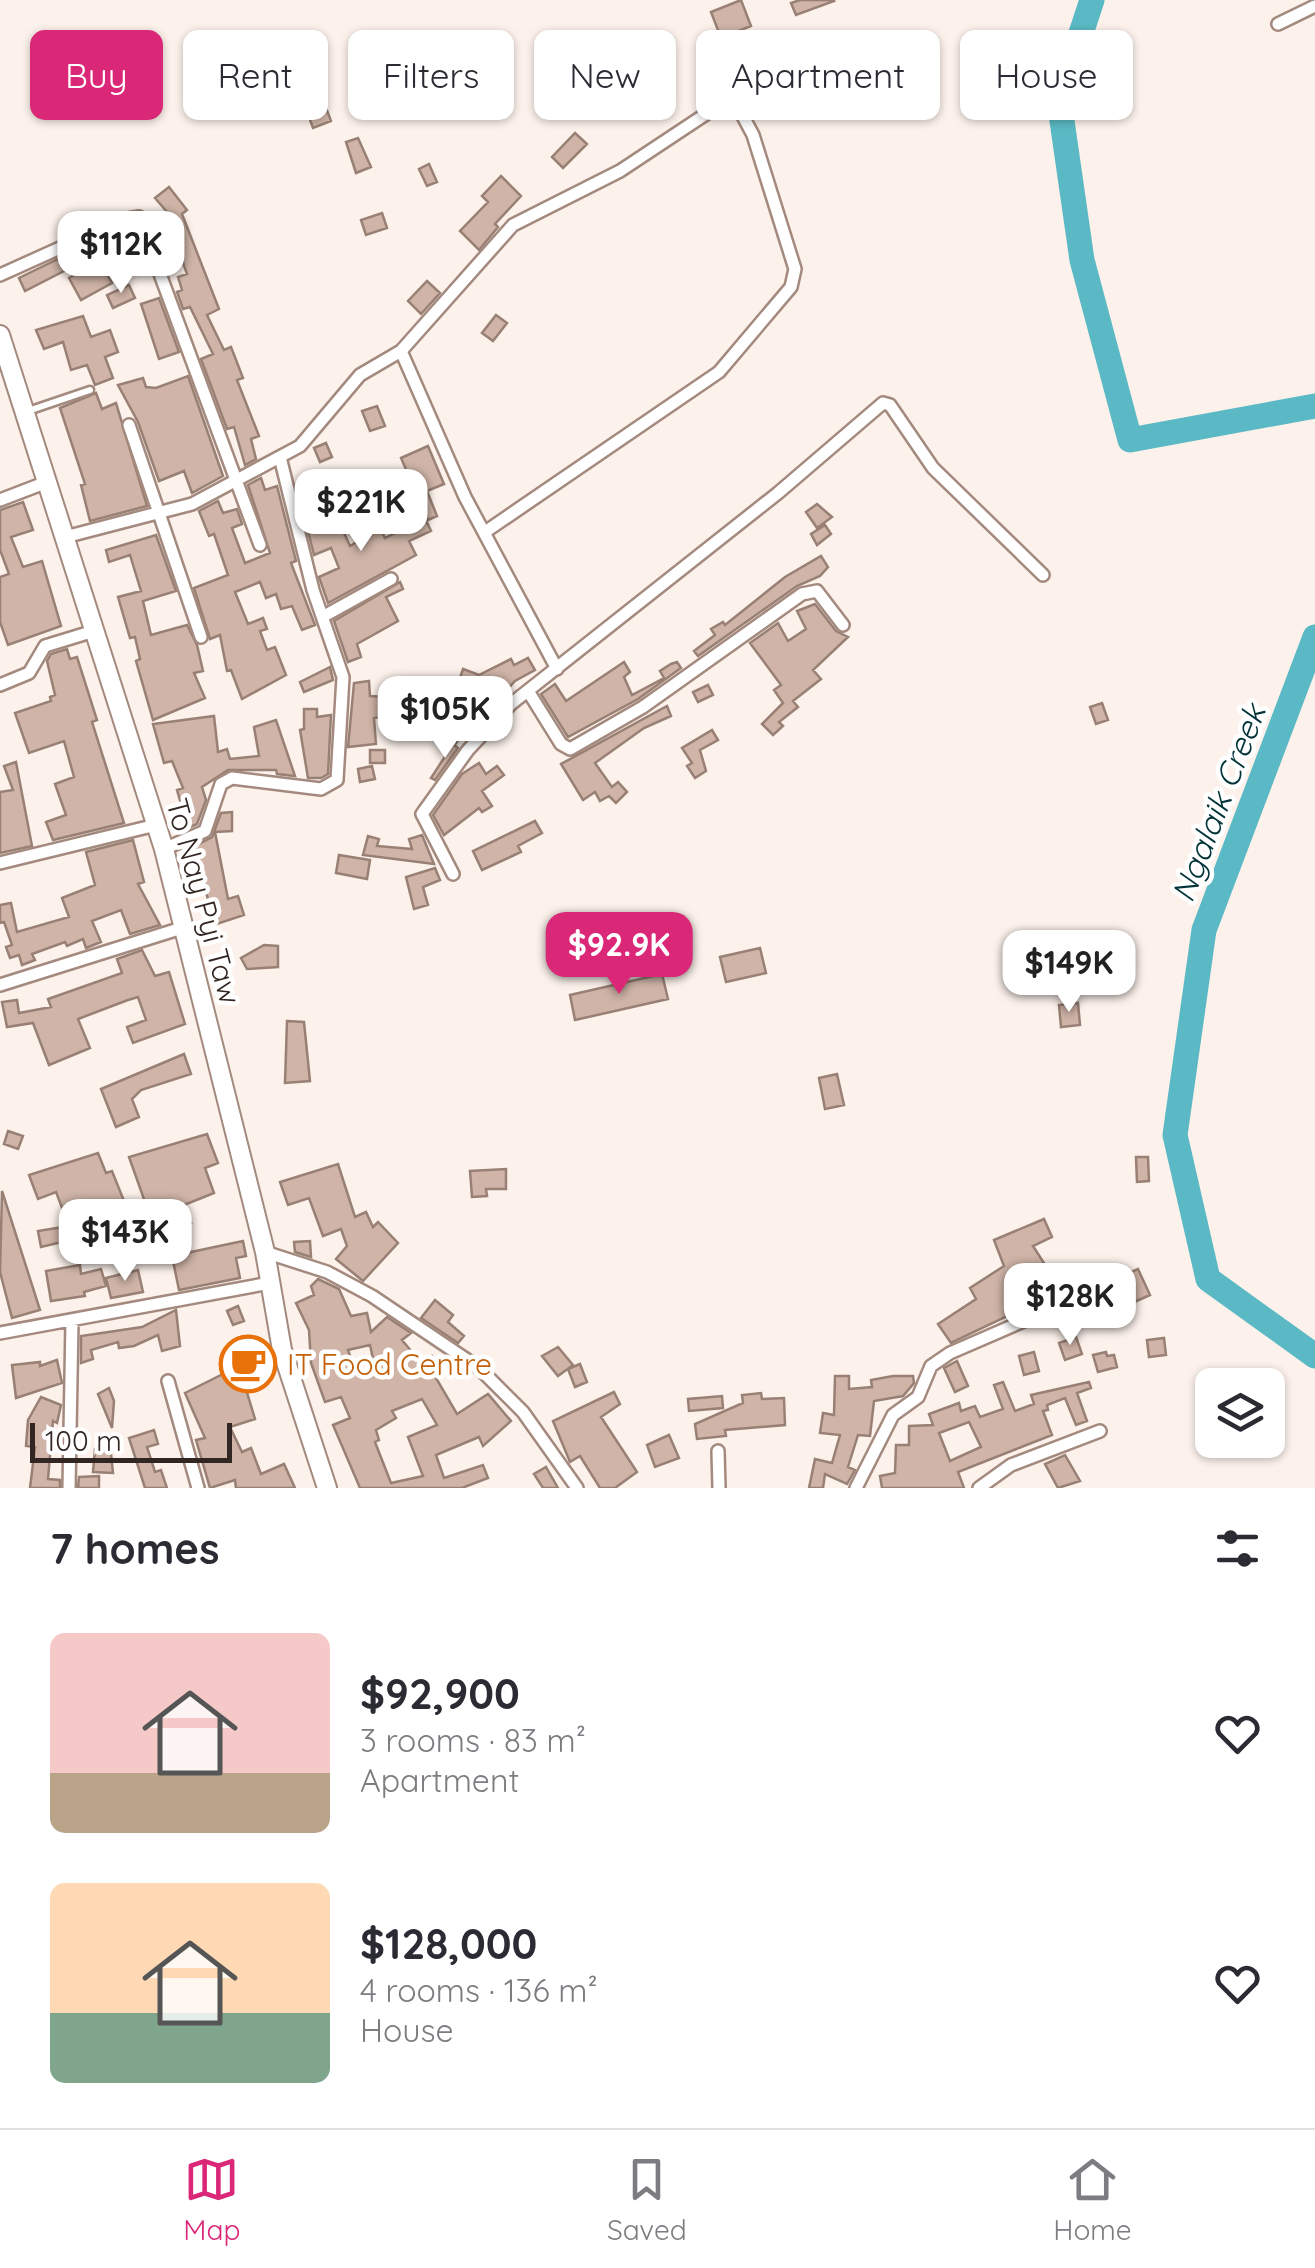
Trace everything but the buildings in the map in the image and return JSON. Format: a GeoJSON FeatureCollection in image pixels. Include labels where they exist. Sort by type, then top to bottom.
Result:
{"type":"FeatureCollection","features":[{"type":"Feature","properties":{"kind":"main road","name":"To Nay Pyi Taw"},"geometry":{"type":"LineString","coordinates":[[0,335],[164,849],[264,1252],[282,1350],[327,1488]]}},
{"type":"Feature","properties":{"kind":"street"},"geometry":{"type":"LineString","coordinates":[[1278,24],[1315,6]]}},
{"type":"Feature","properties":{"kind":"street"},"geometry":{"type":"LineString","coordinates":[[65,538],[192,504],[280,457],[313,432],[360,375],[401,352],[513,225],[620,171],[712,110],[729,102],[737,105],[753,135],[795,269],[791,286],[719,372],[485,532]]}},
{"type":"Feature","properties":{"kind":"street"},"geometry":{"type":"LineString","coordinates":[[0,276],[122,220],[139,217],[260,546]]}},
{"type":"Feature","properties":{"kind":"street"},"geometry":{"type":"LineString","coordinates":[[401,352],[465,497],[557,669]]}},
{"type":"Feature","properties":{"kind":"street"},"geometry":{"type":"LineString","coordinates":[[453,874],[422,814],[468,750],[528,691],[883,402],[890,405],[933,468],[1043,575]]}},
{"type":"Feature","properties":{"kind":"street"},"geometry":{"type":"LineString","coordinates":[[130,425],[201,636]]}},
{"type":"Feature","properties":{"kind":"street"},"geometry":{"type":"LineString","coordinates":[[164,849],[205,831],[221,784],[232,778],[321,789],[332,787],[337,780],[343,677],[280,457]]}},
{"type":"Feature","properties":{"kind":"street"},"geometry":{"type":"LineString","coordinates":[[0,500],[47,482]]}},
{"type":"Feature","properties":{"kind":"street"},"geometry":{"type":"LineString","coordinates":[[324,616],[391,579]]}},
{"type":"Feature","properties":{"kind":"street"},"geometry":{"type":"LineString","coordinates":[[528,691],[561,744],[570,749],[643,707],[802,594],[817,592],[843,625]]}},
{"type":"Feature","properties":{"kind":"street"},"geometry":{"type":"LineString","coordinates":[[0,686],[28,673],[45,646],[94,630]]}},
{"type":"Feature","properties":{"kind":"street"},"geometry":{"type":"LineString","coordinates":[[0,862],[156,825]]}},
{"type":"Feature","properties":{"kind":"street"},"geometry":{"type":"LineString","coordinates":[[0,986],[184,927]]}},
{"type":"Feature","properties":{"kind":"street"},"geometry":{"type":"LineString","coordinates":[[264,1252],[327,1272],[372,1296],[478,1368],[523,1412],[578,1488]]}},
{"type":"Feature","properties":{"kind":"street"},"geometry":{"type":"LineString","coordinates":[[0,1333],[270,1283]]}},
{"type":"Feature","properties":{"kind":"street"},"geometry":{"type":"LineString","coordinates":[[856,1488],[893,1415],[918,1396],[937,1360],[1079,1297],[1101,1296]]}},
{"type":"Feature","properties":{"kind":"street"},"geometry":{"type":"LineString","coordinates":[[69,1488],[72,1321]]}},
{"type":"Feature","properties":{"kind":"street"},"geometry":{"type":"LineString","coordinates":[[168,1381],[198,1488]]}},
{"type":"Feature","properties":{"kind":"street"},"geometry":{"type":"LineString","coordinates":[[978,1488],[1011,1464],[1100,1431]]}},
{"type":"Feature","properties":{"kind":"street"},"geometry":{"type":"LineString","coordinates":[[718,1452],[719,1488]]}},
{"type":"Feature","properties":{"kind":"lane"},"geometry":{"type":"LineString","coordinates":[[24,412],[90,390]]}},
{"type":"Feature","properties":{"kind":"waterway","name":"Ngalaik Creek"},"geometry":{"type":"LineString","coordinates":[[1092,0],[1059,100],[1082,260],[1130,440],[1315,406]]}},
{"type":"Feature","properties":{"kind":"waterway","name":"Ngalaik Creek"},"geometry":{"type":"LineString","coordinates":[[1315,637],[1204,930],[1175,1135],[1208,1279],[1315,1356]]}},
{"type":"Feature","properties":{"kind":"place","name":"IT Food Centre"},"geometry":{"type":"Point","coordinates":[248,1364]}}]}
